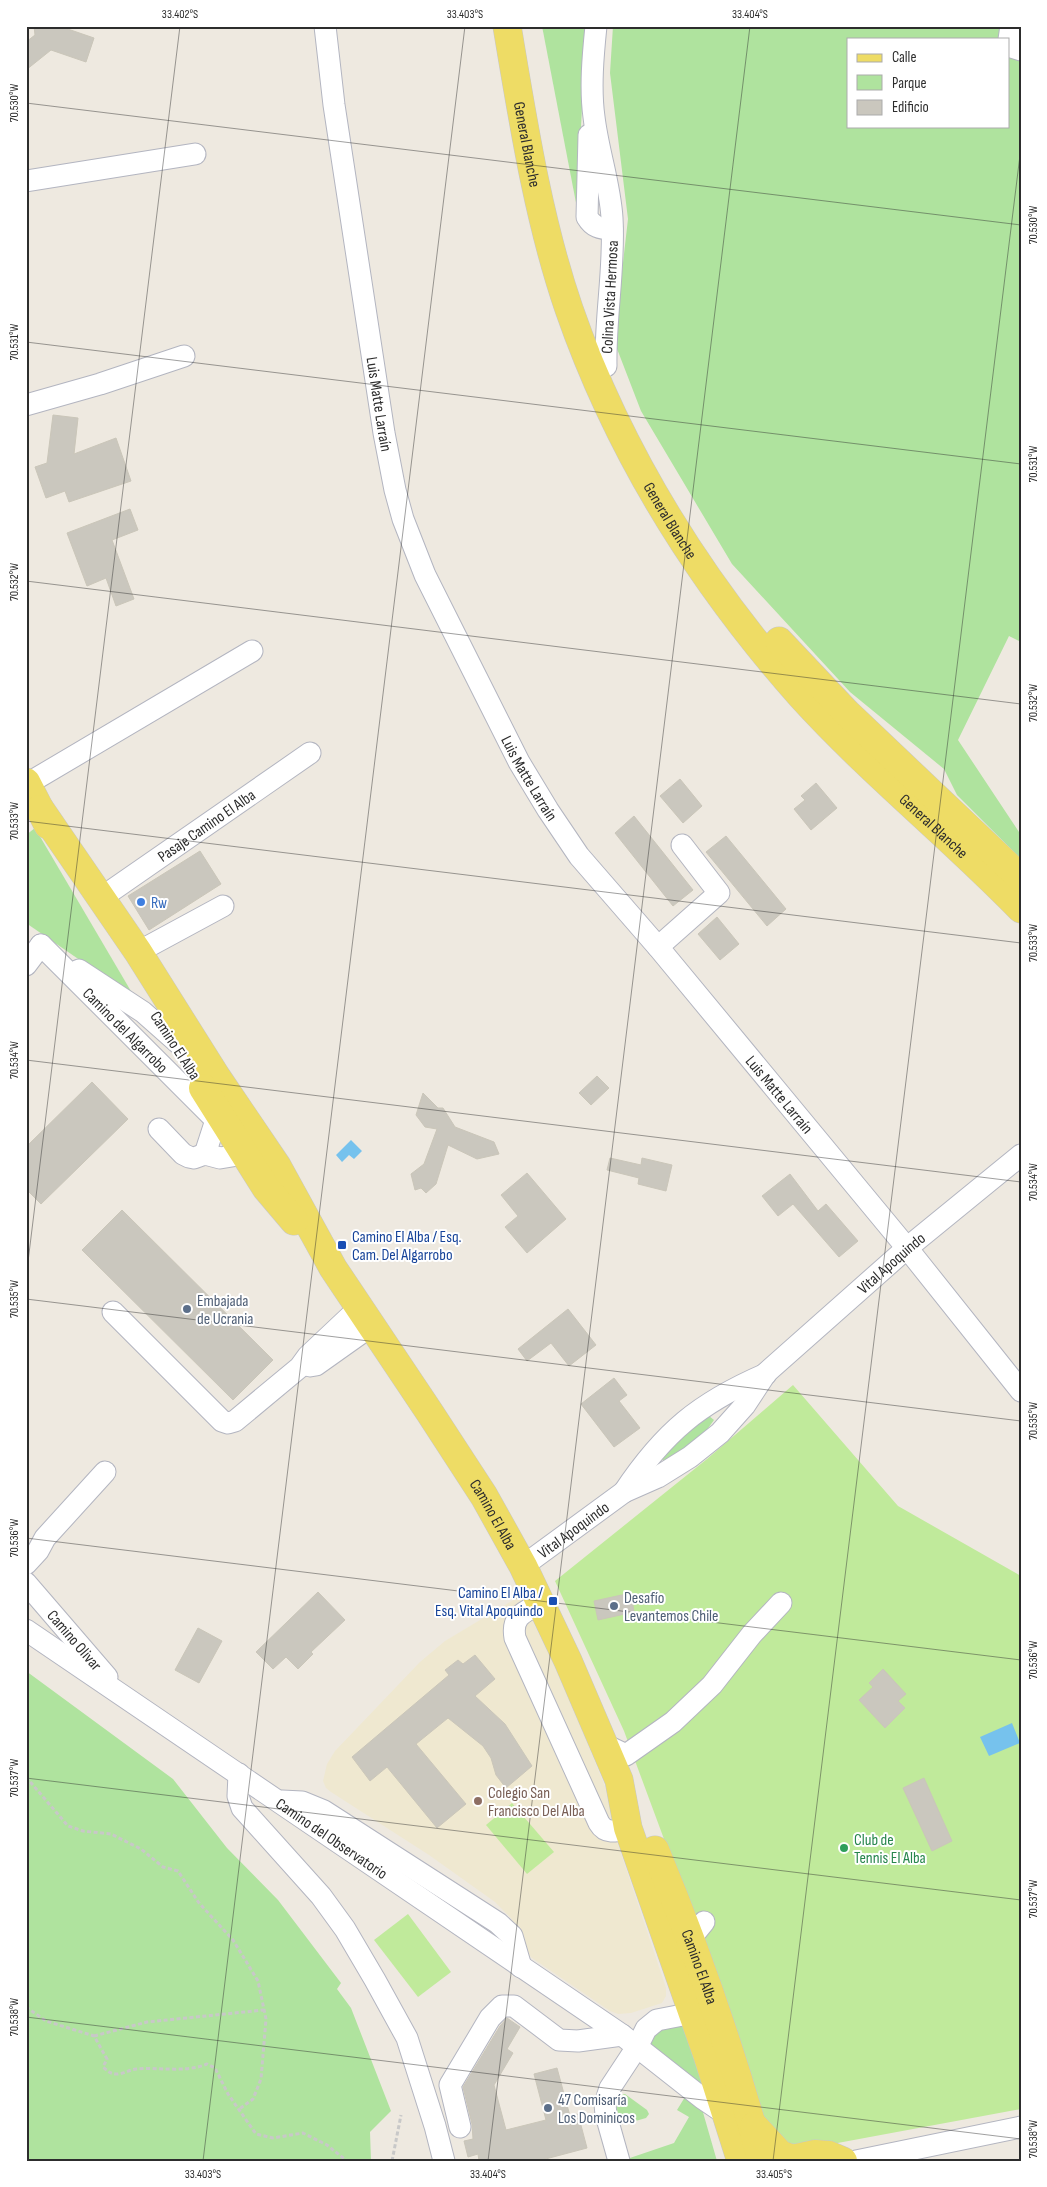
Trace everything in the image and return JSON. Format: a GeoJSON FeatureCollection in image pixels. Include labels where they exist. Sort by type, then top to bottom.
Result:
{"type":"FeatureCollection","features":[{"type":"Feature","properties":{"kind":"main road","name":"General Blanche"},"geometry":{"type":"LineString","coordinates":[[507,26],[534,175],[568,307],[582,346],[614,417],[659,503],[684,544],[735,615],[803,698],[1021,909]]}},
{"type":"Feature","properties":{"kind":"main road","name":"General Blanche"},"geometry":{"type":"LineString","coordinates":[[524,26],[564,232],[606,366],[649,454],[673,496],[699,538],[757,616],[804,669],[847,713],[1021,878]]}},
{"type":"Feature","properties":{"kind":"main road","name":"Camino El Alba"},"geometry":{"type":"LineString","coordinates":[[27,783],[38,817],[87,908],[173,1039],[231,1136],[266,1188],[333,1268]]}},
{"type":"Feature","properties":{"kind":"main road","name":"Camino El Alba"},"geometry":{"type":"LineString","coordinates":[[38,817],[101,898],[138,952],[216,1076],[277,1166],[333,1268],[484,1496],[523,1566],[617,1760],[638,1809],[698,1930],[729,2051],[739,2119],[740,2161]]}},
{"type":"Feature","properties":{"kind":"main road","name":"Camino El Alba"},"geometry":{"type":"LineString","coordinates":[[617,1760],[628,1828],[693,2013],[739,2119],[762,2161]]}},
{"type":"Feature","properties":{"kind":"main road"},"geometry":{"type":"LineString","coordinates":[[739,2119],[780,2154],[792,2159],[815,2154],[829,2154],[842,2161]]}},
{"type":"Feature","properties":{"kind":"street","name":"Luis Matte Larraín"},"geometry":{"type":"LineString","coordinates":[[325,26],[334,106],[387,452],[395,490],[411,540],[425,575],[515,753],[548,810],[579,856],[658,947],[907,1248],[1021,1392]]}},
{"type":"Feature","properties":{"kind":"street","name":"Colina Vista Hermosa"},"geometry":{"type":"LineString","coordinates":[[596,26],[593,115],[605,172],[613,253],[606,335],[606,366]]}},
{"type":"Feature","properties":{"kind":"street"},"geometry":{"type":"LineString","coordinates":[[26,181],[194,154]]}},
{"type":"Feature","properties":{"kind":"street"},"geometry":{"type":"LineString","coordinates":[[26,405],[100,384],[184,356]]}},
{"type":"Feature","properties":{"kind":"street","name":"Camino El Alba"},"geometry":{"type":"LineString","coordinates":[[27,783],[252,651]]}},
{"type":"Feature","properties":{"kind":"street","name":"Pasaje Camino El Alba"},"geometry":{"type":"LineString","coordinates":[[101,898],[310,753]]}},
{"type":"Feature","properties":{"kind":"street"},"geometry":{"type":"LineString","coordinates":[[658,947],[719,893],[682,845]]}},
{"type":"Feature","properties":{"kind":"street"},"geometry":{"type":"LineString","coordinates":[[138,952],[223,906]]}},
{"type":"Feature","properties":{"kind":"street"},"geometry":{"type":"LineString","coordinates":[[26,965],[34,940]]}},
{"type":"Feature","properties":{"kind":"street","name":"Camino del Algarrobo"},"geometry":{"type":"LineString","coordinates":[[34,940],[143,1012],[216,1076]]}},
{"type":"Feature","properties":{"kind":"street","name":"Camino del Algarrobo"},"geometry":{"type":"LineString","coordinates":[[34,940],[231,1136]]}},
{"type":"Feature","properties":{"kind":"street"},"geometry":{"type":"LineString","coordinates":[[158,1130],[183,1154],[194,1158],[205,1154],[231,1136]]}},
{"type":"Feature","properties":{"kind":"street"},"geometry":{"type":"LineString","coordinates":[[205,1154],[220,1158],[231,1136]]}},
{"type":"Feature","properties":{"kind":"street","name":"Vital Apoquindo"},"geometry":{"type":"LineString","coordinates":[[523,1566],[624,1492],[658,1477],[690,1458],[712,1439],[745,1405],[766,1373],[907,1248],[1020,1157]]}},
{"type":"Feature","properties":{"kind":"street"},"geometry":{"type":"LineString","coordinates":[[113,1312],[222,1420],[228,1423],[235,1421],[300,1367],[316,1365],[365,1317]]}},
{"type":"Feature","properties":{"kind":"street","name":"Vital Apoquindo"},"geometry":{"type":"LineString","coordinates":[[624,1492],[645,1461],[677,1427],[699,1408],[731,1388],[766,1373]]}},
{"type":"Feature","properties":{"kind":"street"},"geometry":{"type":"LineString","coordinates":[[26,1564],[38,1551],[45,1538],[105,1472]]}},
{"type":"Feature","properties":{"kind":"street","name":"Camino Olivar"},"geometry":{"type":"LineString","coordinates":[[26,1583],[123,1696]]}},
{"type":"Feature","properties":{"kind":"street"},"geometry":{"type":"LineString","coordinates":[[540,1603],[522,1614],[515,1621],[515,1638],[601,1828],[611,1832],[628,1828]]}},
{"type":"Feature","properties":{"kind":"street"},"geometry":{"type":"LineString","coordinates":[[617,1760],[673,1722],[712,1685],[752,1634],[781,1604]]}},
{"type":"Feature","properties":{"kind":"street","name":"Camino del Observatorio"},"geometry":{"type":"LineString","coordinates":[[26,1630],[630,2041],[702,2098],[739,2119]]}},
{"type":"Feature","properties":{"kind":"street"},"geometry":{"type":"LineString","coordinates":[[239,1774],[238,1796],[242,1808],[320,1896],[345,1929],[407,2038],[444,2161]]}},
{"type":"Feature","properties":{"kind":"street"},"geometry":{"type":"LineString","coordinates":[[460,2127],[450,2085],[490,2018],[502,2006],[514,2006],[559,2040],[630,2041]]}},
{"type":"Feature","properties":{"kind":"street"},"geometry":{"type":"LineString","coordinates":[[619,2161],[606,2115],[605,2104],[630,2041],[657,2020],[693,2013],[704,2014],[712,2025],[718,2040],[729,2051]]}},
{"type":"Feature","properties":{"kind":"street"},"geometry":{"type":"LineString","coordinates":[[856,2161],[1021,2127]]}},
{"type":"Feature","properties":{"kind":"path"},"geometry":{"type":"LineString","coordinates":[[26,1777],[68,1826],[83,1831],[111,1834],[141,1849],[163,1867],[178,1871],[199,1903],[233,1940],[258,1981],[266,2019],[261,2079],[253,2099],[238,2110]]}},
{"type":"Feature","properties":{"kind":"path"},"geometry":{"type":"LineString","coordinates":[[26,2007],[46,2021],[94,2036],[146,2022],[264,2010]]}},
{"type":"Feature","properties":{"kind":"path"},"geometry":{"type":"LineString","coordinates":[[94,2036],[107,2059],[103,2067],[110,2074],[155,2068],[197,2068],[207,2064],[215,2068],[238,2110],[256,2134],[273,2138],[303,2132],[327,2145],[347,2161]]}},
{"type":"Feature","properties":{"kind":"path"},"geometry":{"type":"LineString","coordinates":[[392,2161],[401,2115]]}},
{"type":"Feature","properties":{"kind":"shaded area","name":"Colegio San Francisco Del Alba"},"geometry":{"type":"Polygon","coordinates":[[[520,1596],[563,1683],[614,1809],[612,1827],[666,1988],[666,1996],[662,2003],[631,2013],[618,2014],[610,2011],[532,1958],[527,1953],[511,1918],[495,1902],[429,1855],[331,1792],[326,1788],[323,1781],[327,1764],[335,1751],[420,1662],[445,1641],[520,1596]]]}},
{"type":"Feature","properties":{"kind":"green space"},"geometry":{"type":"Polygon","coordinates":[[[542,26],[586,26],[577,208],[542,26]]]}},
{"type":"Feature","properties":{"kind":"green space"},"geometry":{"type":"Polygon","coordinates":[[[613,26],[1021,26],[1021,642],[1009,636],[958,740],[1021,835],[1021,859],[957,795],[944,769],[850,692],[732,564],[641,411],[614,341],[628,219],[610,73],[613,26]]]}},
{"type":"Feature","properties":{"kind":"green space"},"geometry":{"type":"Polygon","coordinates":[[[35,828],[135,998],[26,923],[26,835],[35,828]]]}},
{"type":"Feature","properties":{"kind":"green space","name":"Club de Tennis El Alba"},"geometry":{"type":"Polygon","coordinates":[[[793,1385],[898,1506],[1021,1576],[1021,2109],[773,2155],[701,1939],[624,1731],[555,1581],[707,1459],[793,1385]]]}},
{"type":"Feature","properties":{"kind":"green space"},"geometry":{"type":"Polygon","coordinates":[[[709,1416],[714,1420],[693,1449],[665,1463],[662,1459],[682,1433],[709,1416]]]}},
{"type":"Feature","properties":{"kind":"green space"},"geometry":{"type":"Polygon","coordinates":[[[26,1671],[173,1779],[227,1848],[278,1900],[341,1983],[337,1989],[351,2008],[391,2111],[370,2132],[371,2161],[26,2161],[26,1671]]]}},
{"type":"Feature","properties":{"kind":"green space"},"geometry":{"type":"Polygon","coordinates":[[[512,1803],[554,1852],[527,1874],[486,1825],[512,1803]]]}},
{"type":"Feature","properties":{"kind":"green space"},"geometry":{"type":"Polygon","coordinates":[[[408,1914],[451,1972],[418,1997],[374,1940],[408,1914]]]}},
{"type":"Feature","properties":{"kind":"green space"},"geometry":{"type":"Polygon","coordinates":[[[688,2023],[706,2089],[648,2046],[658,2026],[688,2023]]]}},
{"type":"Feature","properties":{"kind":"green space"},"geometry":{"type":"Polygon","coordinates":[[[688,2092],[700,2102],[717,2161],[621,2161],[674,2143],[689,2117],[677,2110],[688,2092]]]}},
{"type":"Feature","properties":{"kind":"green space"},"geometry":{"type":"Polygon","coordinates":[[[625,2094],[647,2110],[649,2114],[646,2118],[625,2124],[620,2122],[615,2101],[617,2096],[625,2094]]]}},
{"type":"Feature","properties":{"kind":"water"},"geometry":{"type":"Polygon","coordinates":[[[351,1140],[362,1151],[354,1159],[349,1155],[342,1162],[336,1155],[351,1140]]]}},
{"type":"Feature","properties":{"kind":"water"},"geometry":{"type":"Polygon","coordinates":[[[1012,1723],[1020,1743],[989,1756],[980,1737],[1012,1723]]]}},
{"type":"Feature","properties":{"kind":"building"},"geometry":{"type":"Polygon","coordinates":[[[34,26],[59,26],[94,38],[86,62],[51,50],[26,70],[26,42],[35,35],[34,26]]]}},
{"type":"Feature","properties":{"kind":"building"},"geometry":{"type":"Polygon","coordinates":[[[53,415],[78,418],[74,454],[116,438],[131,481],[69,502],[65,491],[46,498],[35,467],[47,463],[53,415]]]}},
{"type":"Feature","properties":{"kind":"building"},"geometry":{"type":"Polygon","coordinates":[[[130,509],[138,530],[112,540],[134,599],[116,606],[106,578],[87,586],[67,533],[130,509]]]}},
{"type":"Feature","properties":{"kind":"building"},"geometry":{"type":"Polygon","coordinates":[[[680,779],[702,806],[683,823],[660,796],[680,779]]]}},
{"type":"Feature","properties":{"kind":"building"},"geometry":{"type":"Polygon","coordinates":[[[816,783],[837,808],[811,830],[794,809],[805,800],[801,796],[816,783]]]}},
{"type":"Feature","properties":{"kind":"building"},"geometry":{"type":"Polygon","coordinates":[[[634,816],[693,890],[673,906],[615,833],[634,816]]]}},
{"type":"Feature","properties":{"kind":"building"},"geometry":{"type":"Polygon","coordinates":[[[726,836],[786,909],[767,926],[706,852],[726,836]]]}},
{"type":"Feature","properties":{"kind":"building"},"geometry":{"type":"Polygon","coordinates":[[[200,851],[221,884],[149,930],[128,896],[200,851]]]}},
{"type":"Feature","properties":{"kind":"building"},"geometry":{"type":"Polygon","coordinates":[[[717,917],[739,944],[720,960],[698,934],[717,917]]]}},
{"type":"Feature","properties":{"kind":"building"},"geometry":{"type":"Polygon","coordinates":[[[597,1076],[609,1088],[591,1105],[579,1093],[597,1076]]]}},
{"type":"Feature","properties":{"kind":"building"},"geometry":{"type":"Polygon","coordinates":[[[92,1082],[128,1119],[41,1204],[26,1189],[26,1147],[92,1082]]]}},
{"type":"Feature","properties":{"kind":"building"},"geometry":{"type":"Polygon","coordinates":[[[423,1093],[438,1108],[443,1108],[455,1127],[494,1142],[499,1154],[477,1159],[448,1145],[436,1184],[426,1193],[421,1188],[415,1190],[411,1174],[424,1164],[437,1129],[425,1127],[416,1115],[423,1093]]]}},
{"type":"Feature","properties":{"kind":"building"},"geometry":{"type":"Polygon","coordinates":[[[610,1158],[641,1165],[642,1158],[672,1165],[666,1191],[638,1184],[639,1178],[607,1170],[610,1158]]]}},
{"type":"Feature","properties":{"kind":"building"},"geometry":{"type":"Polygon","coordinates":[[[527,1173],[566,1219],[527,1253],[505,1227],[518,1216],[501,1195],[527,1173]]]}},
{"type":"Feature","properties":{"kind":"building"},"geometry":{"type":"Polygon","coordinates":[[[790,1174],[818,1211],[826,1204],[858,1241],[839,1257],[793,1204],[778,1216],[762,1196],[790,1174]]]}},
{"type":"Feature","properties":{"kind":"building"},"geometry":{"type":"Polygon","coordinates":[[[122,1210],[273,1360],[233,1400],[82,1250],[122,1210]]]}},
{"type":"Feature","properties":{"kind":"building"},"geometry":{"type":"Polygon","coordinates":[[[568,1309],[596,1345],[569,1366],[551,1343],[527,1361],[518,1349],[568,1309]]]}},
{"type":"Feature","properties":{"kind":"building"},"geometry":{"type":"Polygon","coordinates":[[[614,1378],[627,1395],[619,1401],[640,1428],[614,1447],[581,1404],[614,1378]]]}},
{"type":"Feature","properties":{"kind":"building"},"geometry":{"type":"Polygon","coordinates":[[[318,1592],[345,1620],[311,1652],[313,1654],[298,1669],[286,1657],[273,1669],[256,1652],[318,1592]]]}},
{"type":"Feature","properties":{"kind":"building","name":"Desafío Levantemos Chile"},"geometry":{"type":"Polygon","coordinates":[[[631,1593],[634,1612],[598,1620],[594,1601],[631,1593]]]}},
{"type":"Feature","properties":{"kind":"building"},"geometry":{"type":"Polygon","coordinates":[[[198,1628],[222,1641],[199,1683],[175,1670],[198,1628]]]}},
{"type":"Feature","properties":{"kind":"building"},"geometry":{"type":"Polygon","coordinates":[[[475,1655],[495,1679],[475,1696],[505,1724],[532,1766],[506,1788],[496,1775],[491,1758],[483,1746],[448,1718],[416,1744],[466,1804],[437,1828],[387,1767],[370,1781],[352,1757],[449,1675],[445,1670],[458,1660],[463,1664],[475,1655]]]}},
{"type":"Feature","properties":{"kind":"building"},"geometry":{"type":"Polygon","coordinates":[[[883,1669],[906,1694],[898,1701],[905,1708],[885,1728],[859,1700],[873,1687],[869,1683],[883,1669]]]}},
{"type":"Feature","properties":{"kind":"building"},"geometry":{"type":"Polygon","coordinates":[[[924,1778],[952,1841],[932,1851],[903,1788],[924,1778]]]}},
{"type":"Feature","properties":{"kind":"building"},"geometry":{"type":"Polygon","coordinates":[[[507,2018],[520,2027],[507,2049],[513,2053],[494,2085],[506,2130],[546,2120],[534,2074],[557,2068],[570,2116],[578,2114],[587,2148],[538,2161],[479,2161],[478,2154],[468,2157],[464,2141],[473,2139],[472,2124],[463,2087],[500,2026],[507,2018]]]}},
{"type":"Feature","properties":{"kind":"place","name":"Rw"},"geometry":{"type":"Point","coordinates":[141,902]}},
{"type":"Feature","properties":{"kind":"place","name":"Camino El Alba / Esq. Cam. Del Algarrobo"},"geometry":{"type":"Point","coordinates":[342,1245]}},
{"type":"Feature","properties":{"kind":"place","name":"Embajada de Ucrania"},"geometry":{"type":"Point","coordinates":[187,1309]}},
{"type":"Feature","properties":{"kind":"place","name":"Camino El Alba / Esq. Vital Apoquindo"},"geometry":{"type":"Point","coordinates":[553,1601]}},
{"type":"Feature","properties":{"kind":"place","name":"Desafío Levantemos Chile"},"geometry":{"type":"Point","coordinates":[614,1606]}},
{"type":"Feature","properties":{"kind":"place","name":"Colegio San Francisco Del Alba"},"geometry":{"type":"Point","coordinates":[478,1801]}},
{"type":"Feature","properties":{"kind":"place","name":"Club de Tennis El Alba"},"geometry":{"type":"Point","coordinates":[844,1848]}},
{"type":"Feature","properties":{"kind":"place","name":"47 Comisaría Los Dominicos"},"geometry":{"type":"Point","coordinates":[548,2108]}}]}
